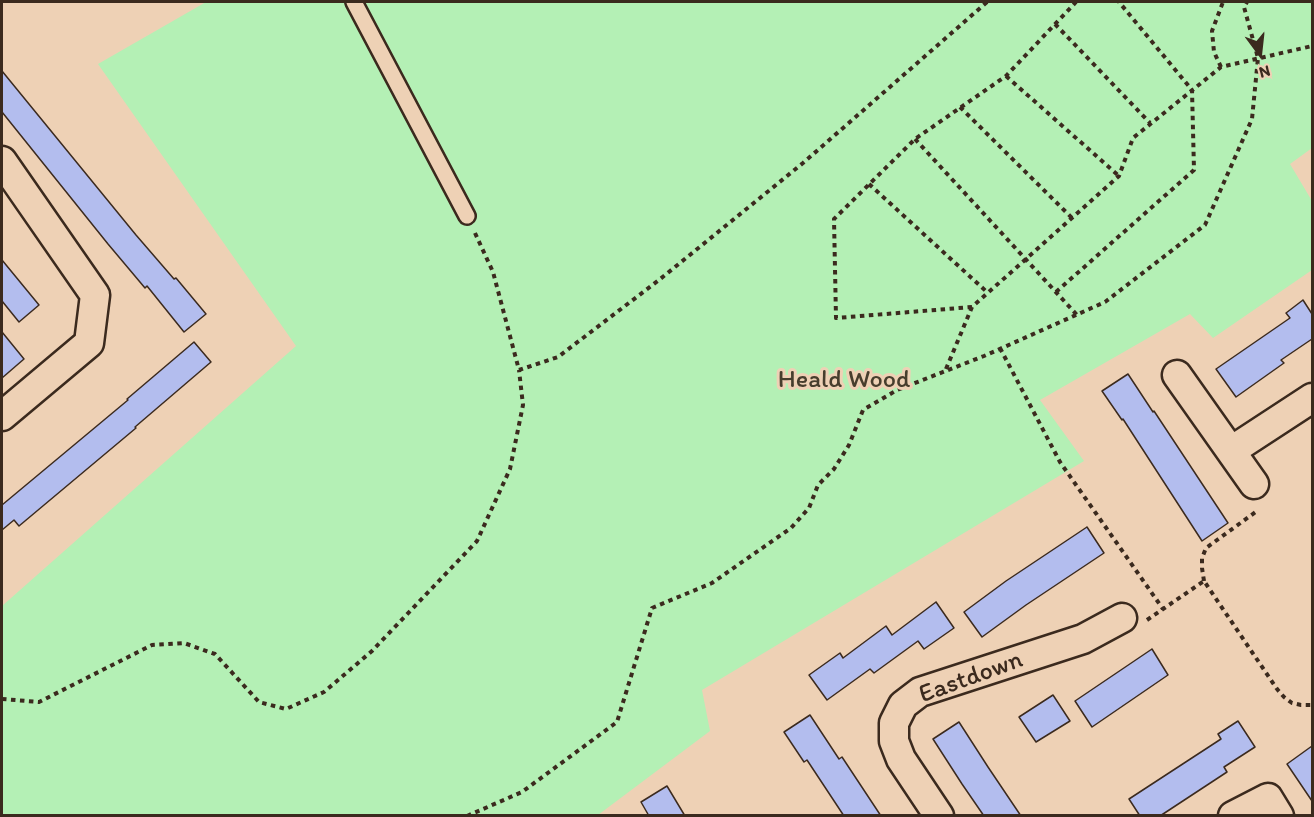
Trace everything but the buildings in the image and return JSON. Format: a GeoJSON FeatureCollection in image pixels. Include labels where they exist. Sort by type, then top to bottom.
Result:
{"type":"FeatureCollection","features":[{"type":"Feature","properties":{"kind":"street"},"geometry":{"type":"LineString","coordinates":[[2,161],[95,296],[89,343],[2,416]]}},
{"type":"Feature","properties":{"kind":"street"},"geometry":{"type":"LineString","coordinates":[[1177,375],[1254,484]]}},
{"type":"Feature","properties":{"kind":"street"},"geometry":{"type":"LineString","coordinates":[[1231,451],[1312,398]]}},
{"type":"Feature","properties":{"kind":"street","name":"Eastdown"},"geometry":{"type":"LineString","coordinates":[[939,816],[901,759],[894,741],[894,723],[903,705],[920,692],[1083,639],[1122,618]]}},
{"type":"Feature","properties":{"kind":"street"},"geometry":{"type":"LineString","coordinates":[[1233,816],[1268,798],[1279,816]]}},
{"type":"Feature","properties":{"kind":"lane"},"geometry":{"type":"LineString","coordinates":[[354,2],[467,216]]}},
{"type":"Feature","properties":{"kind":"path"},"geometry":{"type":"LineString","coordinates":[[519,370],[558,357],[659,280],[803,163],[987,2]]}},
{"type":"Feature","properties":{"kind":"path"},"geometry":{"type":"LineString","coordinates":[[972,307],[836,318],[834,219],[915,139],[1006,76],[1076,2]]}},
{"type":"Feature","properties":{"kind":"path"},"geometry":{"type":"LineString","coordinates":[[1056,292],[1194,170],[1191,90],[1119,2]]}},
{"type":"Feature","properties":{"kind":"path"},"geometry":{"type":"LineString","coordinates":[[1221,67],[1214,52],[1212,31],[1223,2]]}},
{"type":"Feature","properties":{"kind":"path"},"geometry":{"type":"LineString","coordinates":[[468,816],[522,792],[617,722],[652,608],[712,583],[791,528],[809,508],[818,484],[834,470],[849,446],[863,410],[897,390],[1105,302],[1205,225],[1252,119],[1258,58],[1244,7],[1247,2]]}},
{"type":"Feature","properties":{"kind":"path"},"geometry":{"type":"LineString","coordinates":[[1055,24],[1150,123]]}},
{"type":"Feature","properties":{"kind":"path"},"geometry":{"type":"LineString","coordinates":[[946,371],[972,307],[1119,176],[1132,138],[1221,67],[1312,46]]}},
{"type":"Feature","properties":{"kind":"path"},"geometry":{"type":"LineString","coordinates":[[1006,76],[1119,176]]}},
{"type":"Feature","properties":{"kind":"path"},"geometry":{"type":"LineString","coordinates":[[960,107],[1072,218]]}},
{"type":"Feature","properties":{"kind":"path"},"geometry":{"type":"LineString","coordinates":[[915,139],[1077,315]]}},
{"type":"Feature","properties":{"kind":"path"},"geometry":{"type":"LineString","coordinates":[[869,184],[988,293]]}},
{"type":"Feature","properties":{"kind":"path"},"geometry":{"type":"LineString","coordinates":[[2,699],[39,702],[152,645],[184,643],[215,654],[259,702],[286,709],[324,692],[372,651],[477,541],[510,469],[523,405],[519,370],[493,272],[467,216]]}},
{"type":"Feature","properties":{"kind":"path"},"geometry":{"type":"LineString","coordinates":[[1000,348],[1060,462],[1163,609]]}},
{"type":"Feature","properties":{"kind":"path"},"geometry":{"type":"LineString","coordinates":[[1254,484],[1251,499],[1257,511],[1206,548],[1202,558],[1204,581],[1277,689],[1292,703],[1312,705]]}},
{"type":"Feature","properties":{"kind":"path"},"geometry":{"type":"LineString","coordinates":[[1122,618],[1141,624],[1204,581]]}},
{"type":"Feature","properties":{"kind":"green space","name":"Heald Wood"},"geometry":{"type":"Polygon","coordinates":[[[206,2],[1312,2],[1312,148],[1290,164],[1312,201],[1312,270],[1213,338],[1190,314],[1040,400],[1084,461],[702,690],[710,731],[598,815],[2,815],[2,606],[296,346],[98,64],[206,2]]]}}]}
